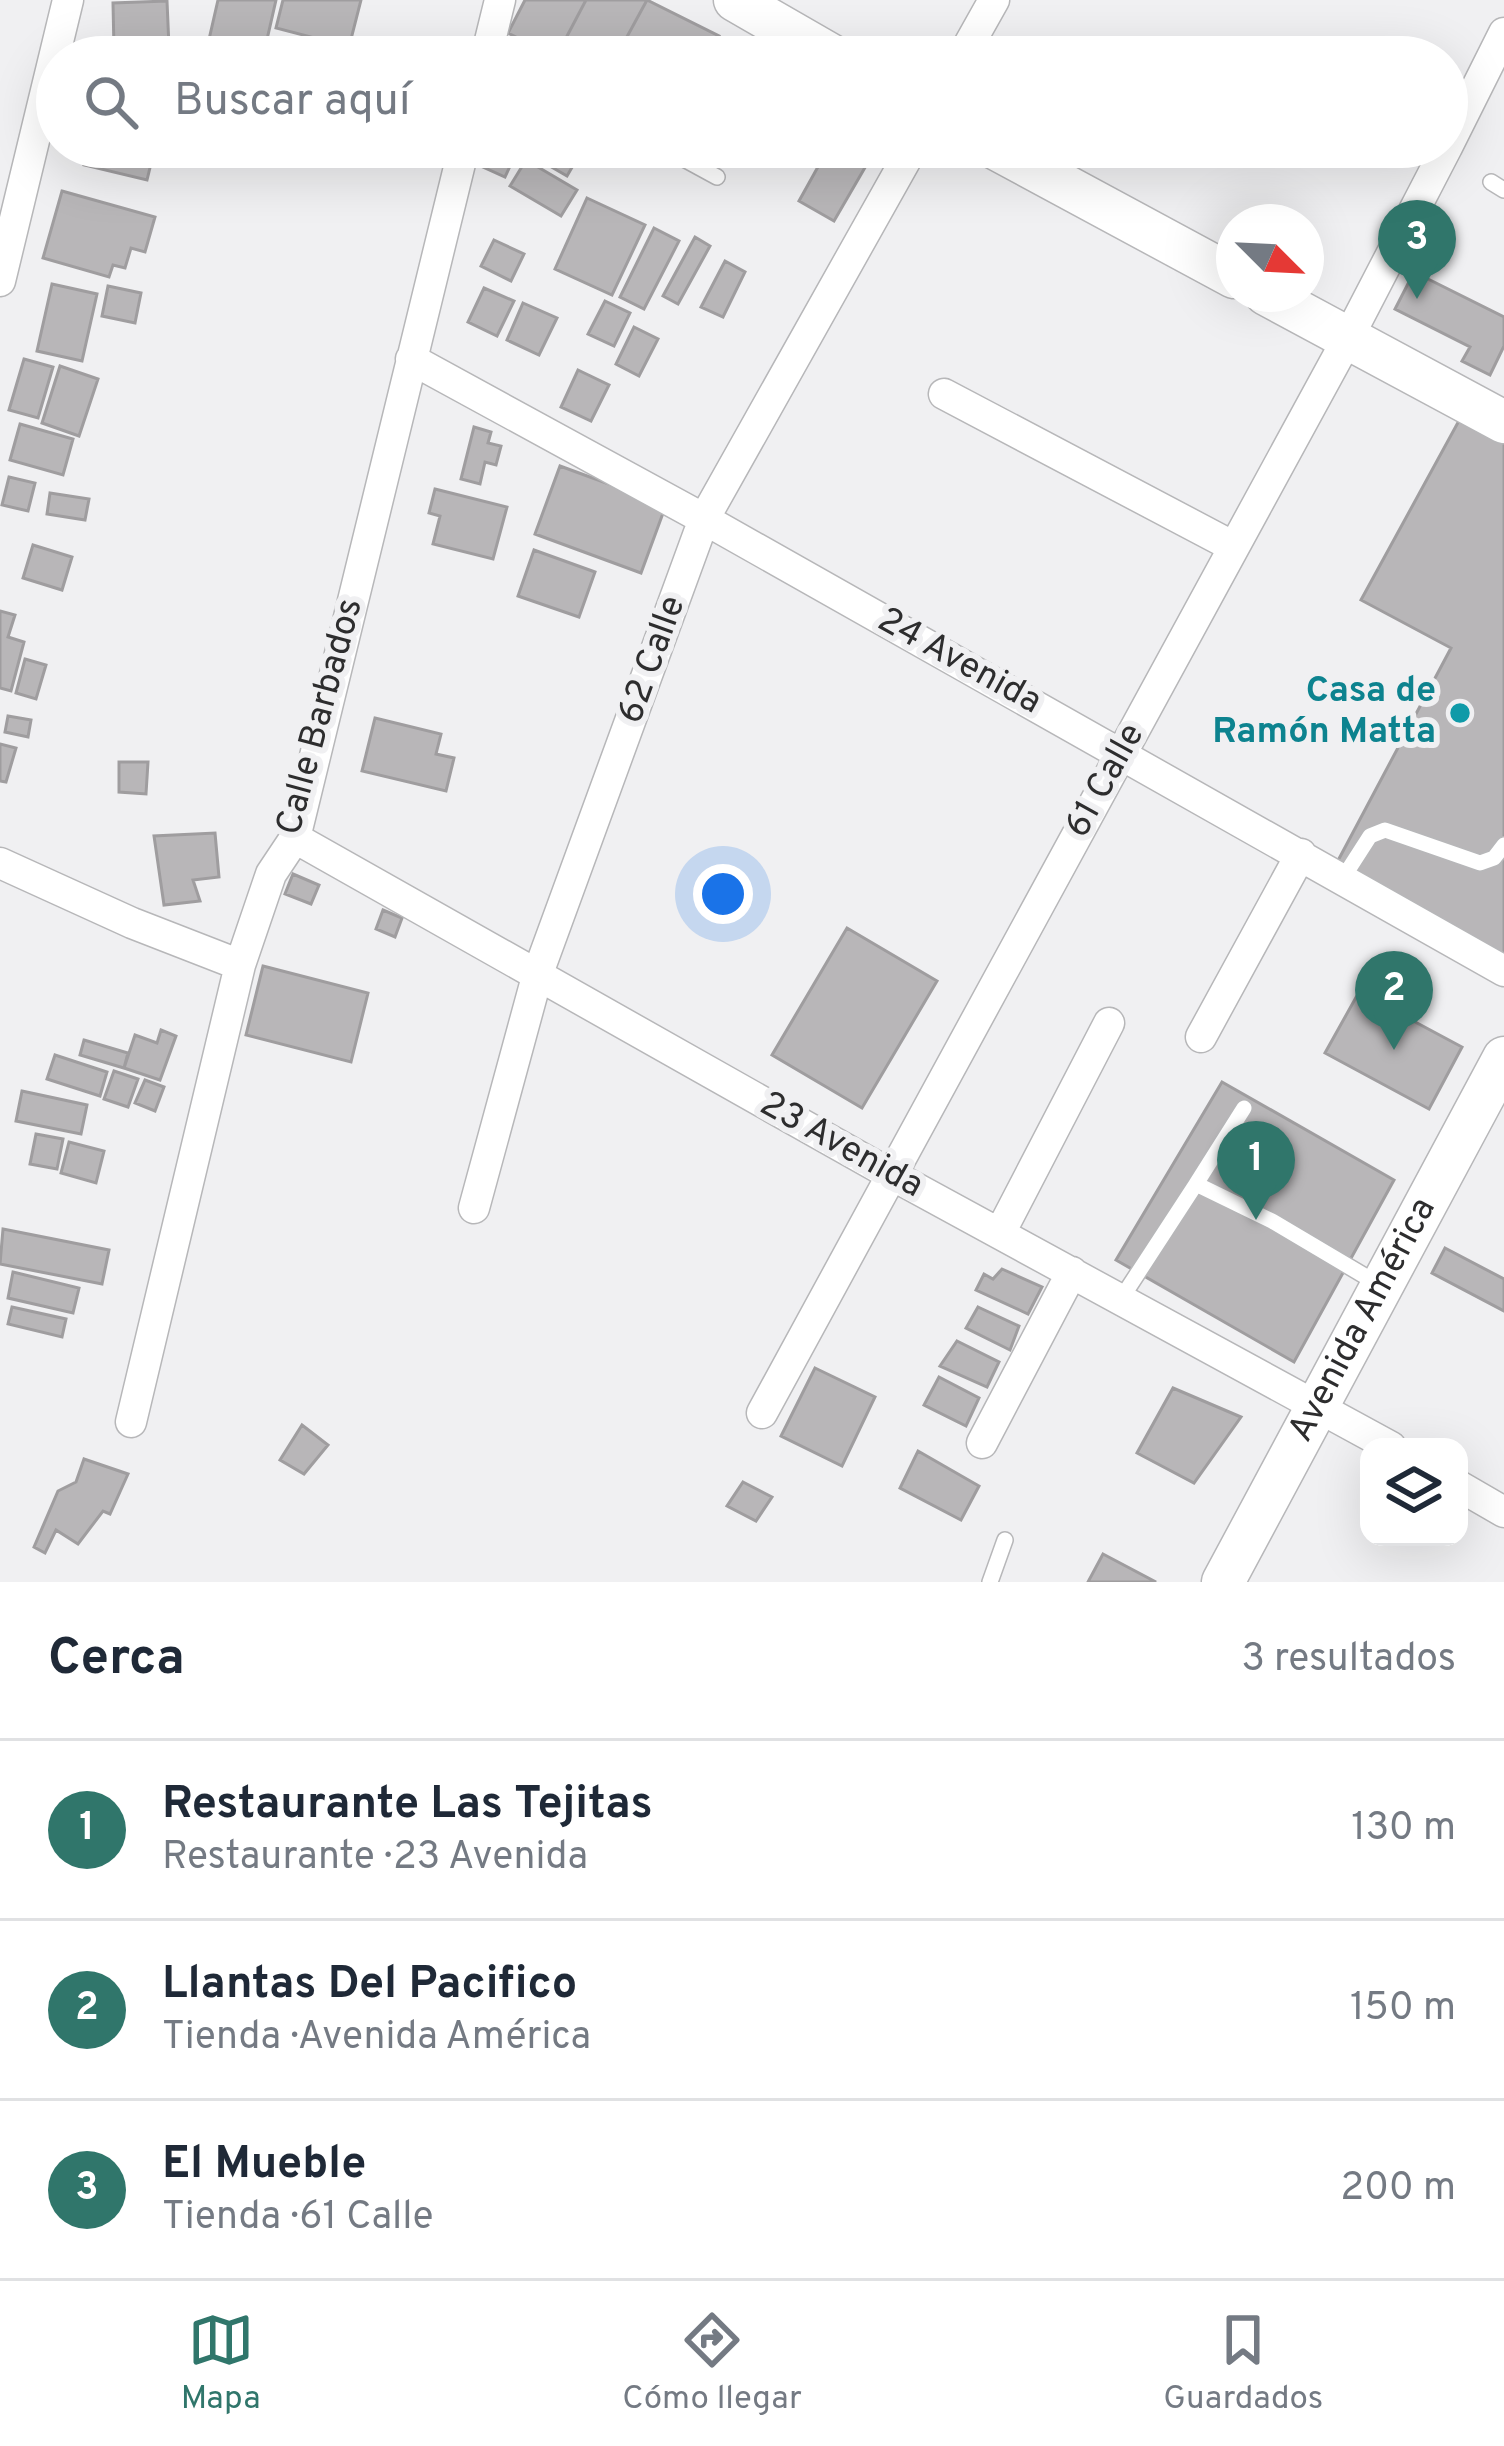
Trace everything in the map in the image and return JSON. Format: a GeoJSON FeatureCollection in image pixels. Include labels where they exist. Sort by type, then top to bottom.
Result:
{"type":"FeatureCollection","features":[{"type":"Feature","properties":{"kind":"street"},"geometry":{"type":"LineString","coordinates":[[59,36],[68,0]]}},
{"type":"Feature","properties":{"kind":"street"},"geometry":{"type":"LineString","coordinates":[[491,36],[500,0]]}},
{"type":"Feature","properties":{"kind":"street"},"geometry":{"type":"LineString","coordinates":[[735,0],[798,36]]}},
{"type":"Feature","properties":{"kind":"street"},"geometry":{"type":"LineString","coordinates":[[974,36],[994,0]]}},
{"type":"Feature","properties":{"kind":"street","name":"61 Calle"},"geometry":{"type":"LineString","coordinates":[[1468,105],[1504,33]]}},
{"type":"Feature","properties":{"kind":"street"},"geometry":{"type":"LineString","coordinates":[[0,281],[36,132]]}},
{"type":"Feature","properties":{"kind":"street","name":"Calle Barbados"},"geometry":{"type":"LineString","coordinates":[[131,1422],[240,965],[272,874],[295,838],[459,168]]}},
{"type":"Feature","properties":{"kind":"street","name":"62 Calle"},"geometry":{"type":"LineString","coordinates":[[474,1208],[538,974],[704,519],[901,168]]}},
{"type":"Feature","properties":{"kind":"street"},"geometry":{"type":"LineString","coordinates":[[1032,168],[1216,267]]}},
{"type":"Feature","properties":{"kind":"street","name":"61 Calle"},"geometry":{"type":"LineString","coordinates":[[762,1413],[1436,168]]}},
{"type":"Feature","properties":{"kind":"street"},"geometry":{"type":"LineString","coordinates":[[1300,312],[1504,422]]}},
{"type":"Feature","properties":{"kind":"street","name":"24 Avenida"},"geometry":{"type":"LineString","coordinates":[[411,359],[1504,970]]}},
{"type":"Feature","properties":{"kind":"street"},"geometry":{"type":"LineString","coordinates":[[944,394],[1234,548]]}},
{"type":"Feature","properties":{"kind":"street","name":"23 Avenida"},"geometry":{"type":"LineString","coordinates":[[295,838],[890,1174],[1375,1438]]}},
{"type":"Feature","properties":{"kind":"street"},"geometry":{"type":"LineString","coordinates":[[1202,1037],[1301,854]]}},
{"type":"Feature","properties":{"kind":"street"},"geometry":{"type":"LineString","coordinates":[[0,863],[240,965]]}},
{"type":"Feature","properties":{"kind":"street"},"geometry":{"type":"LineString","coordinates":[[1000,1233],[1108,1023]]}},
{"type":"Feature","properties":{"kind":"street","name":"Avenida América"},"geometry":{"type":"LineString","coordinates":[[1223,1582],[1504,1058]]}},
{"type":"Feature","properties":{"kind":"street"},"geometry":{"type":"LineString","coordinates":[[982,1443],[1072,1272]]}},
{"type":"Feature","properties":{"kind":"street"},"geometry":{"type":"LineString","coordinates":[[1468,1491],[1504,1512]]}},
{"type":"Feature","properties":{"kind":"lane"},"geometry":{"type":"LineString","coordinates":[[700,168],[717,177]]}},
{"type":"Feature","properties":{"kind":"lane"},"geometry":{"type":"LineString","coordinates":[[1343,878],[1370,836],[1385,830],[1480,863],[1493,858],[1504,845]]}},
{"type":"Feature","properties":{"kind":"lane"},"geometry":{"type":"LineString","coordinates":[[1120,1298],[1244,1108]]}},
{"type":"Feature","properties":{"kind":"lane"},"geometry":{"type":"LineString","coordinates":[[1196,1184],[1272,1221],[1383,1287]]}},
{"type":"Feature","properties":{"kind":"lane"},"geometry":{"type":"LineString","coordinates":[[990,1582],[1005,1540]]}},
{"type":"Feature","properties":{"kind":"building"},"geometry":{"type":"Polygon","coordinates":[[[218,0],[276,0],[268,36],[210,36],[218,0]]]}},
{"type":"Feature","properties":{"kind":"building"},"geometry":{"type":"Polygon","coordinates":[[[283,0],[361,0],[352,36],[307,36],[276,28],[283,0]]]}},
{"type":"Feature","properties":{"kind":"building"},"geometry":{"type":"Polygon","coordinates":[[[525,0],[586,0],[567,36],[508,33],[525,0]]]}},
{"type":"Feature","properties":{"kind":"building"},"geometry":{"type":"Polygon","coordinates":[[[586,0],[647,0],[627,36],[567,36],[586,0]]]}},
{"type":"Feature","properties":{"kind":"building"},"geometry":{"type":"Polygon","coordinates":[[[647,0],[719,36],[627,36],[647,0]]]}},
{"type":"Feature","properties":{"kind":"building"},"geometry":{"type":"Polygon","coordinates":[[[167,1],[169,36],[114,36],[113,3],[167,1]]]}},
{"type":"Feature","properties":{"kind":"building"},"geometry":{"type":"Polygon","coordinates":[[[97,168],[150,168],[147,180],[97,168]]]}},
{"type":"Feature","properties":{"kind":"building"},"geometry":{"type":"Polygon","coordinates":[[[485,168],[509,168],[505,177],[485,168]]]}},
{"type":"Feature","properties":{"kind":"building"},"geometry":{"type":"Polygon","coordinates":[[[521,168],[540,168],[577,190],[561,216],[510,186],[521,168]]]}},
{"type":"Feature","properties":{"kind":"building"},"geometry":{"type":"Polygon","coordinates":[[[817,168],[865,168],[834,221],[799,201],[817,168]]]}},
{"type":"Feature","properties":{"kind":"building"},"geometry":{"type":"Polygon","coordinates":[[[62,191],[155,217],[145,252],[131,248],[125,268],[113,265],[109,277],[43,258],[62,191]]]}},
{"type":"Feature","properties":{"kind":"building"},"geometry":{"type":"Polygon","coordinates":[[[587,198],[645,225],[612,295],[555,269],[587,198]]]}},
{"type":"Feature","properties":{"kind":"building"},"geometry":{"type":"Polygon","coordinates":[[[654,228],[679,241],[644,309],[620,297],[654,228]]]}},
{"type":"Feature","properties":{"kind":"building"},"geometry":{"type":"Polygon","coordinates":[[[695,237],[710,246],[678,304],[663,296],[695,237]]]}},
{"type":"Feature","properties":{"kind":"building"},"geometry":{"type":"Polygon","coordinates":[[[494,240],[524,254],[511,281],[481,266],[494,240]]]}},
{"type":"Feature","properties":{"kind":"building"},"geometry":{"type":"Polygon","coordinates":[[[725,261],[745,272],[723,317],[701,307],[725,261]]]}},
{"type":"Feature","properties":{"kind":"building"},"geometry":{"type":"Polygon","coordinates":[[[1414,272],[1504,317],[1504,346],[1490,375],[1462,361],[1470,347],[1395,309],[1414,272]]]}},
{"type":"Feature","properties":{"kind":"building"},"geometry":{"type":"Polygon","coordinates":[[[52,284],[97,294],[82,361],[37,351],[52,284]]]}},
{"type":"Feature","properties":{"kind":"building"},"geometry":{"type":"Polygon","coordinates":[[[108,286],[141,293],[135,323],[102,316],[108,286]]]}},
{"type":"Feature","properties":{"kind":"building"},"geometry":{"type":"Polygon","coordinates":[[[484,288],[514,301],[497,336],[468,322],[484,288]]]}},
{"type":"Feature","properties":{"kind":"building"},"geometry":{"type":"Polygon","coordinates":[[[605,301],[630,313],[614,346],[588,334],[605,301]]]}},
{"type":"Feature","properties":{"kind":"building"},"geometry":{"type":"Polygon","coordinates":[[[523,303],[557,318],[539,355],[507,340],[523,303]]]}},
{"type":"Feature","properties":{"kind":"building"},"geometry":{"type":"Polygon","coordinates":[[[634,327],[658,339],[639,376],[616,364],[634,327]]]}},
{"type":"Feature","properties":{"kind":"building"},"geometry":{"type":"Polygon","coordinates":[[[24,359],[53,367],[38,418],[9,410],[24,359]]]}},
{"type":"Feature","properties":{"kind":"building"},"geometry":{"type":"Polygon","coordinates":[[[60,366],[98,379],[79,436],[42,423],[60,366]]]}},
{"type":"Feature","properties":{"kind":"building"},"geometry":{"type":"Polygon","coordinates":[[[578,370],[609,385],[591,421],[561,407],[578,370]]]}},
{"type":"Feature","properties":{"kind":"building","name":"Casa de Ramón Matta"},"geometry":{"type":"Polygon","coordinates":[[[1467,406],[1504,425],[1504,968],[1333,870],[1451,648],[1361,600],[1467,406]]]}},
{"type":"Feature","properties":{"kind":"building"},"geometry":{"type":"Polygon","coordinates":[[[20,424],[73,439],[63,475],[10,460],[20,424]]]}},
{"type":"Feature","properties":{"kind":"building"},"geometry":{"type":"Polygon","coordinates":[[[474,427],[491,432],[488,443],[501,446],[496,465],[485,462],[480,484],[461,479],[474,427]]]}},
{"type":"Feature","properties":{"kind":"building"},"geometry":{"type":"Polygon","coordinates":[[[560,466],[666,505],[641,573],[535,534],[560,466]]]}},
{"type":"Feature","properties":{"kind":"building"},"geometry":{"type":"Polygon","coordinates":[[[9,477],[35,483],[28,511],[2,505],[9,477]]]}},
{"type":"Feature","properties":{"kind":"building"},"geometry":{"type":"Polygon","coordinates":[[[435,489],[507,507],[493,559],[433,544],[440,516],[429,513],[435,489]]]}},
{"type":"Feature","properties":{"kind":"building"},"geometry":{"type":"Polygon","coordinates":[[[50,493],[89,499],[85,520],[47,514],[50,493]]]}},
{"type":"Feature","properties":{"kind":"building"},"geometry":{"type":"Polygon","coordinates":[[[33,545],[72,557],[62,590],[23,578],[33,545]]]}},
{"type":"Feature","properties":{"kind":"building"},"geometry":{"type":"Polygon","coordinates":[[[534,550],[595,572],[579,617],[518,596],[534,550]]]}},
{"type":"Feature","properties":{"kind":"building"},"geometry":{"type":"Polygon","coordinates":[[[0,611],[15,615],[8,637],[24,642],[11,691],[0,688],[0,611]]]}},
{"type":"Feature","properties":{"kind":"building"},"geometry":{"type":"Polygon","coordinates":[[[25,659],[46,665],[36,699],[16,693],[25,659]]]}},
{"type":"Feature","properties":{"kind":"building"},"geometry":{"type":"Polygon","coordinates":[[[8,716],[31,720],[28,737],[5,732],[8,716]]]}},
{"type":"Feature","properties":{"kind":"building"},"geometry":{"type":"Polygon","coordinates":[[[375,718],[441,734],[436,754],[454,758],[446,791],[362,771],[375,718]]]}},
{"type":"Feature","properties":{"kind":"building"},"geometry":{"type":"Polygon","coordinates":[[[0,744],[16,748],[6,782],[0,781],[0,744]]]}},
{"type":"Feature","properties":{"kind":"building"},"geometry":{"type":"Polygon","coordinates":[[[119,762],[148,762],[146,794],[119,792],[119,762]]]}},
{"type":"Feature","properties":{"kind":"building"},"geometry":{"type":"Polygon","coordinates":[[[215,833],[219,877],[193,880],[200,901],[164,905],[154,836],[215,833]]]}},
{"type":"Feature","properties":{"kind":"building"},"geometry":{"type":"Polygon","coordinates":[[[293,874],[319,885],[311,904],[285,894],[293,874]]]}},
{"type":"Feature","properties":{"kind":"building"},"geometry":{"type":"Polygon","coordinates":[[[383,910],[402,918],[395,937],[376,929],[383,910]]]}},
{"type":"Feature","properties":{"kind":"building"},"geometry":{"type":"Polygon","coordinates":[[[847,928],[937,981],[862,1108],[772,1055],[847,928]]]}},
{"type":"Feature","properties":{"kind":"building"},"geometry":{"type":"Polygon","coordinates":[[[263,966],[368,993],[351,1062],[246,1035],[263,966]]]}},
{"type":"Feature","properties":{"kind":"building"},"geometry":{"type":"Polygon","coordinates":[[[1359,992],[1462,1047],[1429,1109],[1325,1053],[1359,992]]]}},
{"type":"Feature","properties":{"kind":"building"},"geometry":{"type":"Polygon","coordinates":[[[161,1030],[176,1036],[160,1080],[124,1068],[135,1035],[157,1043],[161,1030]]]}},
{"type":"Feature","properties":{"kind":"building"},"geometry":{"type":"Polygon","coordinates":[[[84,1040],[128,1053],[124,1068],[80,1055],[84,1040]]]}},
{"type":"Feature","properties":{"kind":"building"},"geometry":{"type":"Polygon","coordinates":[[[55,1055],[107,1072],[100,1096],[47,1079],[55,1055]]]}},
{"type":"Feature","properties":{"kind":"building"},"geometry":{"type":"Polygon","coordinates":[[[114,1071],[138,1079],[128,1107],[104,1099],[114,1071]]]}},
{"type":"Feature","properties":{"kind":"building"},"geometry":{"type":"Polygon","coordinates":[[[145,1080],[164,1087],[155,1111],[135,1103],[145,1080]]]}},
{"type":"Feature","properties":{"kind":"building"},"geometry":{"type":"Polygon","coordinates":[[[1222,1082],[1394,1180],[1294,1362],[1116,1260],[1222,1082]]]}},
{"type":"Feature","properties":{"kind":"building"},"geometry":{"type":"Polygon","coordinates":[[[22,1091],[87,1105],[81,1134],[16,1121],[22,1091]]]}},
{"type":"Feature","properties":{"kind":"building"},"geometry":{"type":"Polygon","coordinates":[[[36,1134],[63,1139],[57,1169],[30,1164],[36,1134]]]}},
{"type":"Feature","properties":{"kind":"building"},"geometry":{"type":"Polygon","coordinates":[[[69,1142],[104,1151],[96,1183],[61,1173],[69,1142]]]}},
{"type":"Feature","properties":{"kind":"building"},"geometry":{"type":"Polygon","coordinates":[[[3,1229],[109,1250],[102,1284],[0,1264],[3,1229]]]}},
{"type":"Feature","properties":{"kind":"building"},"geometry":{"type":"Polygon","coordinates":[[[1445,1248],[1504,1279],[1504,1311],[1432,1273],[1445,1248]]]}},
{"type":"Feature","properties":{"kind":"building"},"geometry":{"type":"Polygon","coordinates":[[[1002,1269],[1042,1287],[1028,1314],[976,1290],[984,1274],[993,1279],[1002,1269]]]}},
{"type":"Feature","properties":{"kind":"building"},"geometry":{"type":"Polygon","coordinates":[[[13,1272],[79,1288],[73,1313],[8,1298],[13,1272]]]}},
{"type":"Feature","properties":{"kind":"building"},"geometry":{"type":"Polygon","coordinates":[[[12,1307],[66,1319],[62,1337],[8,1324],[12,1307]]]}},
{"type":"Feature","properties":{"kind":"building"},"geometry":{"type":"Polygon","coordinates":[[[978,1307],[1019,1326],[1010,1350],[966,1328],[978,1307]]]}},
{"type":"Feature","properties":{"kind":"building"},"geometry":{"type":"Polygon","coordinates":[[[957,1341],[999,1362],[987,1387],[940,1366],[957,1341]]]}},
{"type":"Feature","properties":{"kind":"building"},"geometry":{"type":"Polygon","coordinates":[[[815,1368],[875,1397],[842,1466],[781,1436],[815,1368]]]}},
{"type":"Feature","properties":{"kind":"building"},"geometry":{"type":"Polygon","coordinates":[[[939,1377],[979,1398],[966,1426],[924,1405],[939,1377]]]}},
{"type":"Feature","properties":{"kind":"building"},"geometry":{"type":"Polygon","coordinates":[[[1173,1388],[1241,1417],[1194,1483],[1137,1453],[1173,1388]]]}},
{"type":"Feature","properties":{"kind":"building"},"geometry":{"type":"Polygon","coordinates":[[[302,1425],[328,1445],[304,1474],[280,1460],[302,1425]]]}},
{"type":"Feature","properties":{"kind":"building"},"geometry":{"type":"Polygon","coordinates":[[[918,1451],[979,1486],[961,1520],[900,1488],[918,1451]]]}},
{"type":"Feature","properties":{"kind":"building"},"geometry":{"type":"Polygon","coordinates":[[[84,1459],[128,1474],[110,1514],[103,1511],[78,1544],[56,1530],[45,1553],[34,1547],[58,1491],[76,1482],[84,1459]]]}},
{"type":"Feature","properties":{"kind":"building"},"geometry":{"type":"Polygon","coordinates":[[[743,1482],[772,1497],[756,1521],[727,1506],[743,1482]]]}},
{"type":"Feature","properties":{"kind":"building"},"geometry":{"type":"Polygon","coordinates":[[[1103,1554],[1156,1582],[1088,1582],[1103,1554]]]}},
{"type":"Feature","properties":{"kind":"place","name":"El Mueble"},"geometry":{"type":"Point","coordinates":[1417,299]}},
{"type":"Feature","properties":{"kind":"place","name":"Casa de Ramón Matta"},"geometry":{"type":"Point","coordinates":[1460,713]}},
{"type":"Feature","properties":{"kind":"place","name":"Llantas Del Pacifico"},"geometry":{"type":"Point","coordinates":[1394,1050]}},
{"type":"Feature","properties":{"kind":"place","name":"Restaurante Las Tejitas"},"geometry":{"type":"Point","coordinates":[1256,1220]}}]}
